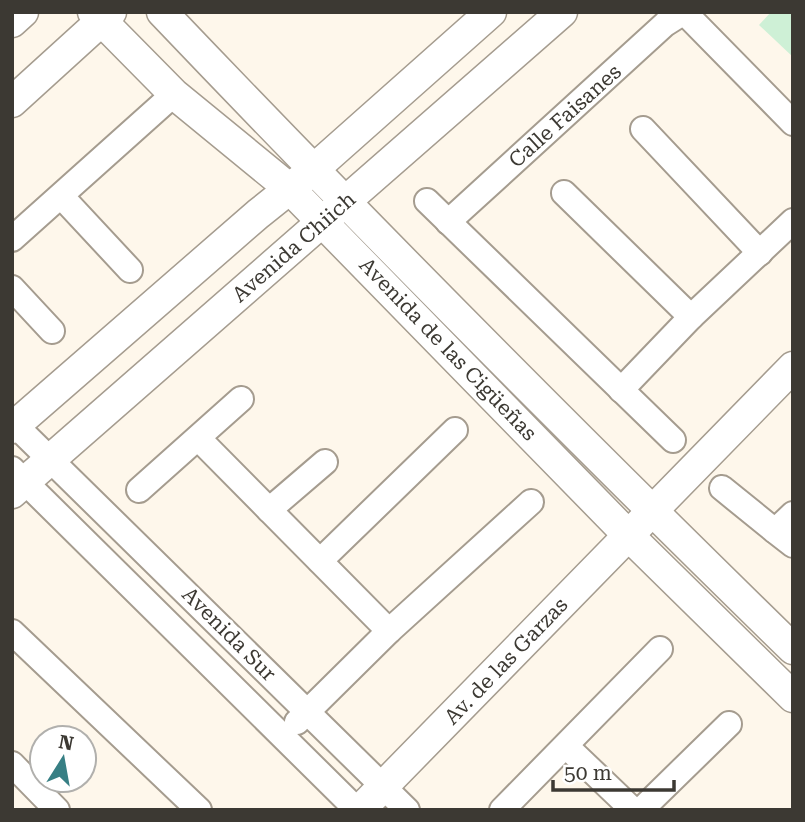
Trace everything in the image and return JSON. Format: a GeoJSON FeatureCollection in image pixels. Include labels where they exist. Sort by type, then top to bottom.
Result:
{"type":"FeatureCollection","features":[{"type":"Feature","properties":{"kind":"main road"},"geometry":{"type":"LineString","coordinates":[[12,22],[23,12]]}},
{"type":"Feature","properties":{"kind":"main road","name":"Avenida de las Cigüeñas"},"geometry":{"type":"LineString","coordinates":[[162,12],[302,179],[628,535],[793,697]]}},
{"type":"Feature","properties":{"kind":"main road"},"geometry":{"type":"LineString","coordinates":[[13,425],[302,179],[491,12]]}},
{"type":"Feature","properties":{"kind":"main road","name":"Avenida Chiich"},"geometry":{"type":"LineString","coordinates":[[17,481],[51,459],[562,12]]}},
{"type":"Feature","properties":{"kind":"main road"},"geometry":{"type":"LineString","coordinates":[[12,102],[102,15]]}},
{"type":"Feature","properties":{"kind":"main road","name":"Avenida de las Cigüeñas"},"geometry":{"type":"LineString","coordinates":[[102,15],[166,101],[302,179]]}},
{"type":"Feature","properties":{"kind":"main road","name":"Avenida de las Cigüeñas"},"geometry":{"type":"LineString","coordinates":[[334,212],[793,649]]}},
{"type":"Feature","properties":{"kind":"main road"},"geometry":{"type":"LineString","coordinates":[[651,511],[793,368]]}},
{"type":"Feature","properties":{"kind":"main road","name":"Av. de las Garzas"},"geometry":{"type":"LineString","coordinates":[[359,810],[651,511]]}},
{"type":"Feature","properties":{"kind":"street","name":"Calle Faisanes"},"geometry":{"type":"LineString","coordinates":[[449,222],[665,24],[684,12],[793,123]]}},
{"type":"Feature","properties":{"kind":"street"},"geometry":{"type":"LineString","coordinates":[[12,239],[166,101]]}},
{"type":"Feature","properties":{"kind":"street"},"geometry":{"type":"LineString","coordinates":[[643,129],[760,253]]}},
{"type":"Feature","properties":{"kind":"street"},"geometry":{"type":"LineString","coordinates":[[564,193],[691,317]]}},
{"type":"Feature","properties":{"kind":"street"},"geometry":{"type":"LineString","coordinates":[[62,197],[130,270]]}},
{"type":"Feature","properties":{"kind":"street"},"geometry":{"type":"LineString","coordinates":[[427,201],[673,440]]}},
{"type":"Feature","properties":{"kind":"street"},"geometry":{"type":"LineString","coordinates":[[621,390],[691,317],[793,221]]}},
{"type":"Feature","properties":{"kind":"street"},"geometry":{"type":"LineString","coordinates":[[12,288],[52,331]]}},
{"type":"Feature","properties":{"kind":"street"},"geometry":{"type":"LineString","coordinates":[[139,490],[241,399]]}},
{"type":"Feature","properties":{"kind":"street","name":"Avenida Sur"},"geometry":{"type":"LineString","coordinates":[[13,425],[312,707],[407,810]]}},
{"type":"Feature","properties":{"kind":"street"},"geometry":{"type":"LineString","coordinates":[[320,561],[456,430]]}},
{"type":"Feature","properties":{"kind":"street"},"geometry":{"type":"LineString","coordinates":[[199,439],[389,631]]}},
{"type":"Feature","properties":{"kind":"street"},"geometry":{"type":"LineString","coordinates":[[269,510],[325,461]]}},
{"type":"Feature","properties":{"kind":"street","name":"Avenida Sur"},"geometry":{"type":"LineString","coordinates":[[17,481],[359,810]]}},
{"type":"Feature","properties":{"kind":"street"},"geometry":{"type":"LineString","coordinates":[[722,488],[784,538],[793,514]]}},
{"type":"Feature","properties":{"kind":"street"},"geometry":{"type":"LineString","coordinates":[[284,737],[389,631],[531,502]]}},
{"type":"Feature","properties":{"kind":"street"},"geometry":{"type":"LineString","coordinates":[[12,632],[199,810]]}},
{"type":"Feature","properties":{"kind":"street"},"geometry":{"type":"LineString","coordinates":[[502,810],[660,649]]}},
{"type":"Feature","properties":{"kind":"street"},"geometry":{"type":"LineString","coordinates":[[641,810],[729,724]]}},
{"type":"Feature","properties":{"kind":"street"},"geometry":{"type":"LineString","coordinates":[[566,746],[633,810]]}},
{"type":"Feature","properties":{"kind":"street"},"geometry":{"type":"LineString","coordinates":[[12,764],[57,810]]}},
{"type":"Feature","properties":{"kind":"green space"},"geometry":{"type":"Polygon","coordinates":[[[771,12],[793,12],[793,57],[759,25],[771,12]]]}}]}
